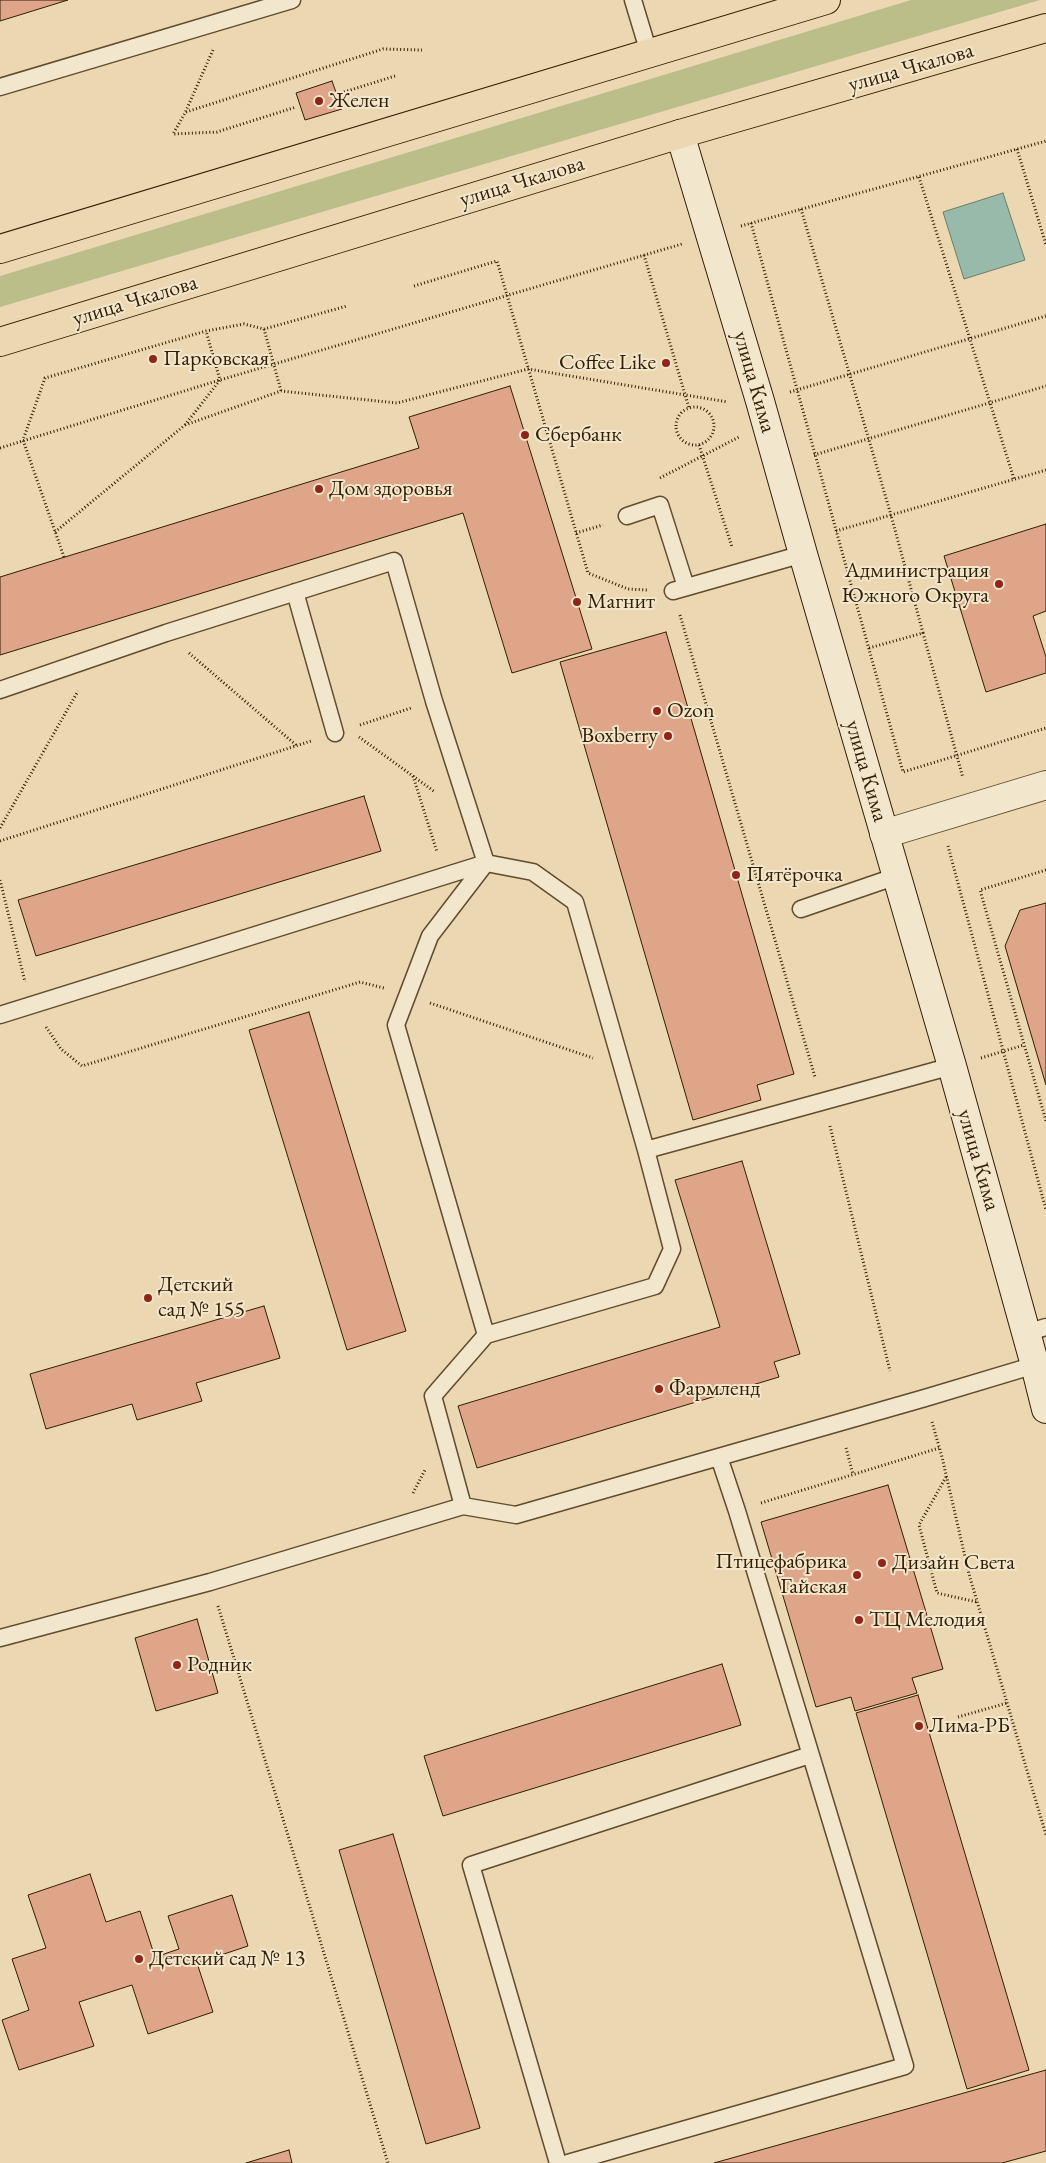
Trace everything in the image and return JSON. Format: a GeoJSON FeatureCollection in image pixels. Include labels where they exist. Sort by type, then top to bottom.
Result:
{"type":"FeatureCollection","features":[{"type":"Feature","properties":{"kind":"main road"},"geometry":{"type":"LineString","coordinates":[[0,249],[826,0]]}},
{"type":"Feature","properties":{"kind":"main road","name":"улица Чкалова"},"geometry":{"type":"LineString","coordinates":[[0,342],[680,134],[1046,28]]}},
{"type":"Feature","properties":{"kind":"street","name":"улица Кима"},"geometry":{"type":"LineString","coordinates":[[680,134],[763,412],[952,1066],[1036,1330],[1035,1365],[1046,1409]]}},
{"type":"Feature","properties":{"kind":"street"},"geometry":{"type":"LineString","coordinates":[[884,834],[1046,785]]}},
{"type":"Feature","properties":{"kind":"lane"},"geometry":{"type":"LineString","coordinates":[[0,87],[292,0]]}},
{"type":"Feature","properties":{"kind":"lane"},"geometry":{"type":"LineString","coordinates":[[633,0],[649,53]]}},
{"type":"Feature","properties":{"kind":"lane"},"geometry":{"type":"LineString","coordinates":[[627,516],[660,505],[680,589],[803,554]]}},
{"type":"Feature","properties":{"kind":"lane"},"geometry":{"type":"LineString","coordinates":[[0,690],[166,633],[394,561],[434,701],[486,863]]}},
{"type":"Feature","properties":{"kind":"lane"},"geometry":{"type":"LineString","coordinates":[[295,592],[342,730]]}},
{"type":"Feature","properties":{"kind":"lane"},"geometry":{"type":"LineString","coordinates":[[486,863],[430,936],[396,1024],[486,1335]]}},
{"type":"Feature","properties":{"kind":"lane"},"geometry":{"type":"LineString","coordinates":[[0,1015],[486,863],[534,872],[575,902],[646,1150],[672,1249],[655,1286],[486,1335],[434,1396],[463,1506]]}},
{"type":"Feature","properties":{"kind":"lane"},"geometry":{"type":"LineString","coordinates":[[801,910],[897,876]]}},
{"type":"Feature","properties":{"kind":"lane"},"geometry":{"type":"LineString","coordinates":[[646,1150],[952,1066]]}},
{"type":"Feature","properties":{"kind":"lane"},"geometry":{"type":"LineString","coordinates":[[0,1638],[210,1582],[463,1506],[516,1515],[719,1458],[1035,1365]]}},
{"type":"Feature","properties":{"kind":"lane"},"geometry":{"type":"LineString","coordinates":[[568,2163],[905,2066],[737,1511],[719,1458]]}},
{"type":"Feature","properties":{"kind":"lane"},"geometry":{"type":"LineString","coordinates":[[558,2163],[471,1864],[810,1755]]}},
{"type":"Feature","properties":{"kind":"path"},"geometry":{"type":"LineString","coordinates":[[227,20],[186,112],[173,134],[217,132],[296,107]]}},
{"type":"Feature","properties":{"kind":"path"},"geometry":{"type":"LineString","coordinates":[[186,112],[383,49],[422,50]]}},
{"type":"Feature","properties":{"kind":"path"},"geometry":{"type":"LineString","coordinates":[[344,92],[395,76]]}},
{"type":"Feature","properties":{"kind":"path"},"geometry":{"type":"LineString","coordinates":[[0,448],[220,380],[750,223],[1046,141]]}},
{"type":"Feature","properties":{"kind":"path"},"geometry":{"type":"LineString","coordinates":[[1018,150],[1046,245]]}},
{"type":"Feature","properties":{"kind":"path"},"geometry":{"type":"LineString","coordinates":[[919,177],[1014,479]]}},
{"type":"Feature","properties":{"kind":"path"},"geometry":{"type":"LineString","coordinates":[[801,209],[891,515],[971,808]]}},
{"type":"Feature","properties":{"kind":"path"},"geometry":{"type":"LineString","coordinates":[[750,223],[903,772],[956,754],[1046,728]]}},
{"type":"Feature","properties":{"kind":"path"},"geometry":{"type":"LineString","coordinates":[[644,255],[689,408]]}},
{"type":"Feature","properties":{"kind":"path"},"geometry":{"type":"LineString","coordinates":[[414,286],[497,262],[588,573],[628,589],[680,589],[817,1082]]}},
{"type":"Feature","properties":{"kind":"path"},"geometry":{"type":"LineString","coordinates":[[64,557],[23,440],[45,378],[206,332],[244,324],[264,329],[347,306]]}},
{"type":"Feature","properties":{"kind":"path"},"geometry":{"type":"LineString","coordinates":[[796,391],[1046,316]]}},
{"type":"Feature","properties":{"kind":"path"},"geometry":{"type":"LineString","coordinates":[[264,329],[281,390]]}},
{"type":"Feature","properties":{"kind":"path"},"geometry":{"type":"LineString","coordinates":[[206,332],[220,380]]}},
{"type":"Feature","properties":{"kind":"path"},"geometry":{"type":"LineString","coordinates":[[185,425],[281,390],[397,403],[528,369],[731,402],[763,412]]}},
{"type":"Feature","properties":{"kind":"path"},"geometry":{"type":"LineString","coordinates":[[55,532],[185,425],[220,380]]}},
{"type":"Feature","properties":{"kind":"path"},"geometry":{"type":"LineString","coordinates":[[814,454],[1046,386]]}},
{"type":"Feature","properties":{"kind":"path"},"geometry":{"type":"LineString","coordinates":[[689,408],[701,408],[712,415],[714,428],[710,438],[699,445],[687,444],[679,436],[676,425],[680,414],[689,408]]}},
{"type":"Feature","properties":{"kind":"path"},"geometry":{"type":"LineString","coordinates":[[660,505],[654,482],[702,455],[763,412]]}},
{"type":"Feature","properties":{"kind":"path"},"geometry":{"type":"LineString","coordinates":[[699,445],[740,572]]}},
{"type":"Feature","properties":{"kind":"path"},"geometry":{"type":"LineString","coordinates":[[836,531],[1046,470]]}},
{"type":"Feature","properties":{"kind":"path"},"geometry":{"type":"LineString","coordinates":[[576,533],[604,525]]}},
{"type":"Feature","properties":{"kind":"path"},"geometry":{"type":"LineString","coordinates":[[166,633],[297,746]]}},
{"type":"Feature","properties":{"kind":"path"},"geometry":{"type":"LineString","coordinates":[[869,648],[923,633]]}},
{"type":"Feature","properties":{"kind":"path"},"geometry":{"type":"LineString","coordinates":[[0,828],[99,655]]}},
{"type":"Feature","properties":{"kind":"path"},"geometry":{"type":"LineString","coordinates":[[0,841],[434,701]]}},
{"type":"Feature","properties":{"kind":"path"},"geometry":{"type":"LineString","coordinates":[[342,730],[413,776],[472,819]]}},
{"type":"Feature","properties":{"kind":"path"},"geometry":{"type":"LineString","coordinates":[[413,776],[445,876]]}},
{"type":"Feature","properties":{"kind":"path"},"geometry":{"type":"LineString","coordinates":[[947,843],[1046,1210]]}},
{"type":"Feature","properties":{"kind":"path"},"geometry":{"type":"LineString","coordinates":[[1046,870],[980,890],[1046,1121]]}},
{"type":"Feature","properties":{"kind":"path"},"geometry":{"type":"LineString","coordinates":[[0,880],[30,1006],[61,1049],[82,1066],[360,982],[408,995],[623,1068]]}},
{"type":"Feature","properties":{"kind":"path"},"geometry":{"type":"LineString","coordinates":[[1003,1051],[1024,1045]]}},
{"type":"Feature","properties":{"kind":"path"},"geometry":{"type":"LineString","coordinates":[[828,1118],[890,1371]]}},
{"type":"Feature","properties":{"kind":"path"},"geometry":{"type":"LineString","coordinates":[[930,1416],[940,1448],[977,1602],[1046,1835]]}},
{"type":"Feature","properties":{"kind":"path"},"geometry":{"type":"LineString","coordinates":[[397,1526],[444,1434]]}},
{"type":"Feature","properties":{"kind":"path"},"geometry":{"type":"LineString","coordinates":[[737,1511],[940,1448]]}},
{"type":"Feature","properties":{"kind":"path"},"geometry":{"type":"LineString","coordinates":[[946,1477],[919,1525],[938,1593],[977,1602]]}},
{"type":"Feature","properties":{"kind":"path"},"geometry":{"type":"LineString","coordinates":[[210,1582],[388,2163]]}},
{"type":"Feature","properties":{"kind":"path"},"geometry":{"type":"LineString","coordinates":[[958,1717],[1007,1703]]}},
{"type":"Feature","properties":{"kind":"green space"},"geometry":{"type":"Polygon","coordinates":[[[911,0],[1040,0],[0,307],[0,276],[911,0]]]}},
{"type":"Feature","properties":{"kind":"shaded area"},"geometry":{"type":"Polygon","coordinates":[[[1003,193],[1025,260],[964,279],[943,212],[1003,193]]]}},
{"type":"Feature","properties":{"kind":"building"},"geometry":{"type":"Polygon","coordinates":[[[0,0],[68,0],[0,21],[0,0]]]}},
{"type":"Feature","properties":{"kind":"building","name":"Желен"},"geometry":{"type":"Polygon","coordinates":[[[332,81],[342,109],[305,120],[296,93],[332,81]]]}},
{"type":"Feature","properties":{"kind":"building"},"geometry":{"type":"Polygon","coordinates":[[[510,386],[592,649],[512,673],[463,513],[0,655],[0,577],[419,448],[409,417],[510,386]]]}},
{"type":"Feature","properties":{"kind":"building","name":"Администрация Южного Округа"},"geometry":{"type":"Polygon","coordinates":[[[1046,524],[1046,611],[1033,616],[1046,657],[1046,673],[986,692],[944,556],[1046,524]]]}},
{"type":"Feature","properties":{"kind":"building"},"geometry":{"type":"Polygon","coordinates":[[[666,632],[794,1074],[757,1085],[761,1100],[693,1120],[560,662],[666,632]]]}},
{"type":"Feature","properties":{"kind":"building"},"geometry":{"type":"Polygon","coordinates":[[[364,796],[381,851],[36,956],[18,900],[364,796]]]}},
{"type":"Feature","properties":{"kind":"building"},"geometry":{"type":"Polygon","coordinates":[[[1046,903],[1046,1085],[1005,946],[1020,910],[1046,903]]]}},
{"type":"Feature","properties":{"kind":"building"},"geometry":{"type":"Polygon","coordinates":[[[309,1012],[406,1331],[347,1350],[249,1030],[309,1012]]]}},
{"type":"Feature","properties":{"kind":"building"},"geometry":{"type":"Polygon","coordinates":[[[742,1161],[800,1354],[774,1362],[779,1377],[477,1468],[458,1406],[720,1327],[675,1180],[742,1161]]]}},
{"type":"Feature","properties":{"kind":"building"},"geometry":{"type":"Polygon","coordinates":[[[264,1306],[280,1358],[196,1383],[202,1401],[137,1420],[132,1404],[46,1429],[30,1374],[264,1306]]]}},
{"type":"Feature","properties":{"kind":"building","name":"ТЦ Мелодия"},"geometry":{"type":"Polygon","coordinates":[[[888,1485],[943,1669],[912,1678],[917,1693],[855,1711],[851,1697],[816,1707],[761,1522],[888,1485]]]}},
{"type":"Feature","properties":{"kind":"building","name":"Родник"},"geometry":{"type":"Polygon","coordinates":[[[197,1619],[218,1693],[156,1711],[135,1638],[197,1619]]]}},
{"type":"Feature","properties":{"kind":"building"},"geometry":{"type":"Polygon","coordinates":[[[722,1664],[741,1725],[443,1816],[424,1756],[722,1664]]]}},
{"type":"Feature","properties":{"kind":"building"},"geometry":{"type":"Polygon","coordinates":[[[918,1695],[1029,2070],[967,2089],[856,1713],[918,1695]]]}},
{"type":"Feature","properties":{"kind":"building"},"geometry":{"type":"Polygon","coordinates":[[[393,1834],[480,2128],[426,2144],[339,1850],[393,1834]]]}},
{"type":"Feature","properties":{"kind":"building"},"geometry":{"type":"Polygon","coordinates":[[[90,1874],[106,1922],[140,1911],[155,1957],[179,1949],[168,1916],[232,1895],[248,1946],[197,1963],[213,2012],[148,2034],[132,1985],[79,2002],[94,2046],[19,2070],[2,2020],[29,2010],[12,1959],[46,1948],[28,1895],[90,1874]]]}},
{"type":"Feature","properties":{"kind":"building"},"geometry":{"type":"Polygon","coordinates":[[[1046,2070],[1046,2151],[1002,2163],[714,2163],[1046,2070]]]}},
{"type":"Feature","properties":{"kind":"building"},"geometry":{"type":"Polygon","coordinates":[[[289,2150],[292,2163],[246,2163],[289,2150]]]}},
{"type":"Feature","properties":{"kind":"place","name":"Желен"},"geometry":{"type":"Point","coordinates":[319,101]}},
{"type":"Feature","properties":{"kind":"place","name":"Парковская"},"geometry":{"type":"Point","coordinates":[153,359]}},
{"type":"Feature","properties":{"kind":"place","name":"Coffee Like"},"geometry":{"type":"Point","coordinates":[666,363]}},
{"type":"Feature","properties":{"kind":"place","name":"Сбербанк"},"geometry":{"type":"Point","coordinates":[525,435]}},
{"type":"Feature","properties":{"kind":"place","name":"Дом здоровья"},"geometry":{"type":"Point","coordinates":[319,489]}},
{"type":"Feature","properties":{"kind":"place","name":"Администрация Южного Округа"},"geometry":{"type":"Point","coordinates":[999,584]}},
{"type":"Feature","properties":{"kind":"place","name":"Магнит"},"geometry":{"type":"Point","coordinates":[577,602]}},
{"type":"Feature","properties":{"kind":"place","name":"Ozon"},"geometry":{"type":"Point","coordinates":[657,711]}},
{"type":"Feature","properties":{"kind":"place","name":"Boxberry"},"geometry":{"type":"Point","coordinates":[668,736]}},
{"type":"Feature","properties":{"kind":"place","name":"Пятёрочка"},"geometry":{"type":"Point","coordinates":[736,875]}},
{"type":"Feature","properties":{"kind":"place","name":"Детский сад № 155"},"geometry":{"type":"Point","coordinates":[148,1298]}},
{"type":"Feature","properties":{"kind":"place","name":"Фармленд"},"geometry":{"type":"Point","coordinates":[659,1389]}},
{"type":"Feature","properties":{"kind":"place","name":"Дизайн Света"},"geometry":{"type":"Point","coordinates":[882,1563]}},
{"type":"Feature","properties":{"kind":"place","name":"Птицефабрика Гайская"},"geometry":{"type":"Point","coordinates":[857,1575]}},
{"type":"Feature","properties":{"kind":"place","name":"ТЦ Мелодия"},"geometry":{"type":"Point","coordinates":[859,1620]}},
{"type":"Feature","properties":{"kind":"place","name":"Родник"},"geometry":{"type":"Point","coordinates":[177,1665]}},
{"type":"Feature","properties":{"kind":"place","name":"Лима-РБ"},"geometry":{"type":"Point","coordinates":[919,1726]}},
{"type":"Feature","properties":{"kind":"place","name":"Детский сад № 13"},"geometry":{"type":"Point","coordinates":[139,1959]}}]}
